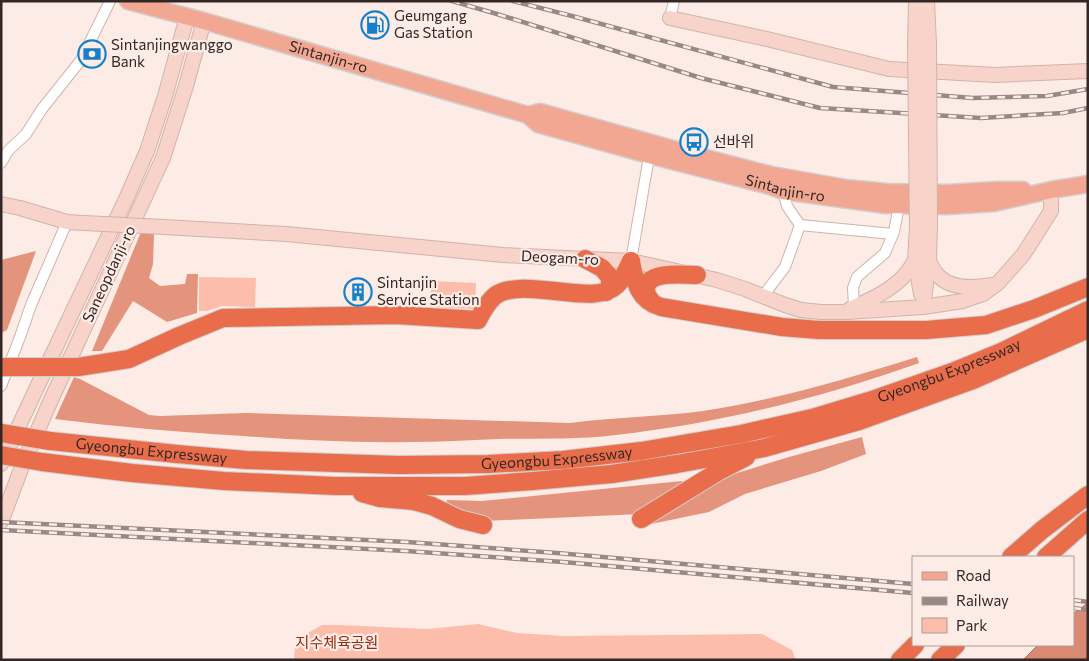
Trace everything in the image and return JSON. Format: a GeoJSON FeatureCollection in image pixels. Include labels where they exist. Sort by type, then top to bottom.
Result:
{"type":"FeatureCollection","features":[{"type":"Feature","properties":{"kind":"highway"},"geometry":{"type":"LineString","coordinates":[[585,259],[602,268],[610,277],[610,287],[606,292]]}},
{"type":"Feature","properties":{"kind":"highway"},"geometry":{"type":"LineString","coordinates":[[1,367],[78,367],[129,359],[223,318],[395,314],[478,320],[484,309],[496,296],[508,291],[519,289],[590,294],[606,292],[617,285],[622,279],[631,261]]}},
{"type":"Feature","properties":{"kind":"highway"},"geometry":{"type":"LineString","coordinates":[[631,261],[637,286],[641,294],[655,306],[782,327],[819,330],[926,330],[986,325],[1088,287]]}},
{"type":"Feature","properties":{"kind":"highway"},"geometry":{"type":"LineString","coordinates":[[655,306],[646,292],[647,284],[651,279],[670,274],[697,275]]}},
{"type":"Feature","properties":{"kind":"highway","name":"Gyeongbu Expressway"},"geometry":{"type":"LineString","coordinates":[[1,433],[50,441],[246,460],[398,465],[488,464],[563,460],[641,451],[741,434],[812,418],[875,399],[952,372],[1001,352],[1088,310]]}},
{"type":"Feature","properties":{"kind":"highway","name":"Gyeongbu Expressway"},"geometry":{"type":"LineString","coordinates":[[1,455],[132,473],[214,480],[335,486],[465,486],[533,482],[612,474],[764,448],[859,421],[973,380],[1088,329]]}},
{"type":"Feature","properties":{"kind":"highway"},"geometry":{"type":"LineString","coordinates":[[641,519],[719,470],[764,448]]}},
{"type":"Feature","properties":{"kind":"highway"},"geometry":{"type":"LineString","coordinates":[[335,486],[380,498],[414,501],[432,506],[459,519],[483,525]]}},
{"type":"Feature","properties":{"kind":"highway"},"geometry":{"type":"LineString","coordinates":[[1012,556],[1042,530],[1088,495]]}},
{"type":"Feature","properties":{"kind":"highway"},"geometry":{"type":"LineString","coordinates":[[1047,556],[1088,520]]}},
{"type":"Feature","properties":{"kind":"highway"},"geometry":{"type":"LineString","coordinates":[[900,660],[914,646]]}},
{"type":"Feature","properties":{"kind":"highway"},"geometry":{"type":"LineString","coordinates":[[940,660],[955,646]]}},
{"type":"Feature","properties":{"kind":"main road","name":"Sintanjin-ro"},"geometry":{"type":"LineString","coordinates":[[128,1],[204,21],[528,115],[538,124],[650,149],[698,156],[772,175],[846,188],[887,192],[947,193],[998,190],[1051,190]]}},
{"type":"Feature","properties":{"kind":"main road","name":"Sintanjin-ro"},"geometry":{"type":"LineString","coordinates":[[650,149],[783,191],[853,201],[899,205],[947,206],[994,203],[1088,184]]}},
{"type":"Feature","properties":{"kind":"street"},"geometry":{"type":"LineString","coordinates":[[1,163],[8,151],[26,134],[42,109],[81,60],[110,1]]}},
{"type":"Feature","properties":{"kind":"street"},"geometry":{"type":"LineString","coordinates":[[674,1],[670,18],[767,39],[889,69],[995,75],[1088,71]]}},
{"type":"Feature","properties":{"kind":"street"},"geometry":{"type":"LineString","coordinates":[[916,1],[922,44]]}},
{"type":"Feature","properties":{"kind":"street"},"geometry":{"type":"LineString","coordinates":[[923,307],[922,44],[927,1]]}},
{"type":"Feature","properties":{"kind":"street","name":"Saneopdanji-ro"},"geometry":{"type":"LineString","coordinates":[[1,464],[147,151],[166,96],[187,17]]}},
{"type":"Feature","properties":{"kind":"street","name":"Saneopdanji-ro"},"geometry":{"type":"LineString","coordinates":[[1,522],[23,464],[51,400],[163,158],[204,21]]}},
{"type":"Feature","properties":{"kind":"street"},"geometry":{"type":"LineString","coordinates":[[631,261],[650,149]]}},
{"type":"Feature","properties":{"kind":"street","name":"Deogam-ro"},"geometry":{"type":"LineString","coordinates":[[1,204],[67,222],[286,234],[504,255],[631,261],[717,280],[745,288],[801,310],[820,312],[923,307],[963,301],[983,294],[998,284],[1023,255],[1051,211],[1051,190]]}},
{"type":"Feature","properties":{"kind":"street"},"geometry":{"type":"LineString","coordinates":[[783,191],[787,206],[800,225]]}},
{"type":"Feature","properties":{"kind":"street"},"geometry":{"type":"LineString","coordinates":[[848,310],[857,277],[885,253],[893,234],[899,205]]}},
{"type":"Feature","properties":{"kind":"street"},"geometry":{"type":"LineString","coordinates":[[1,386],[31,305],[67,222]]}},
{"type":"Feature","properties":{"kind":"street"},"geometry":{"type":"LineString","coordinates":[[800,225],[893,234]]}},
{"type":"Feature","properties":{"kind":"street"},"geometry":{"type":"LineString","coordinates":[[763,296],[785,267],[800,225]]}},
{"type":"Feature","properties":{"kind":"street"},"geometry":{"type":"LineString","coordinates":[[922,260],[945,282],[958,286],[998,284]]}},
{"type":"Feature","properties":{"kind":"street"},"geometry":{"type":"LineString","coordinates":[[848,310],[892,288],[922,260]]}},
{"type":"Feature","properties":{"kind":"green space"},"geometry":{"type":"Polygon","coordinates":[[[199,277],[256,278],[255,307],[222,306],[207,311],[199,311],[199,277]]]}},
{"type":"Feature","properties":{"kind":"green space"},"geometry":{"type":"Polygon","coordinates":[[[431,281],[476,283],[475,309],[430,307],[431,281]]]}},
{"type":"Feature","properties":{"kind":"green space","name":"지수체육공원"},"geometry":{"type":"Polygon","coordinates":[[[478,624],[517,633],[565,636],[762,634],[792,650],[796,660],[294,660],[295,647],[308,633],[322,625],[428,629],[478,624]]]}},
{"type":"Feature","properties":{"kind":"shaded area"},"geometry":{"type":"Polygon","coordinates":[[[141,232],[154,233],[153,264],[149,278],[160,286],[185,284],[187,274],[198,274],[197,313],[167,322],[133,301],[102,351],[92,351],[141,232]]]}},
{"type":"Feature","properties":{"kind":"shaded area"},"geometry":{"type":"Polygon","coordinates":[[[36,251],[7,330],[1,333],[1,260],[36,251]]]}},
{"type":"Feature","properties":{"kind":"shaded area"},"geometry":{"type":"Polygon","coordinates":[[[917,357],[919,363],[882,376],[770,408],[693,424],[601,437],[347,442],[172,431],[55,419],[74,377],[149,415],[246,413],[570,423],[703,411],[757,401],[811,388],[917,357]]]}},
{"type":"Feature","properties":{"kind":"shaded area"},"geometry":{"type":"Polygon","coordinates":[[[862,437],[866,454],[821,471],[745,494],[709,512],[651,524],[649,518],[718,479],[862,437]]]}},
{"type":"Feature","properties":{"kind":"shaded area"},"geometry":{"type":"Polygon","coordinates":[[[682,481],[684,486],[641,514],[484,521],[446,506],[447,500],[482,501],[682,481]]]}},
{"type":"Feature","properties":{"kind":"shaded area"},"geometry":{"type":"Polygon","coordinates":[[[1088,603],[1088,660],[1023,660],[1037,646],[1074,646],[1074,613],[1088,603]]]}},
{"type":"Feature","properties":{"kind":"railway"},"geometry":{"type":"LineString","coordinates":[[452,1],[701,78],[820,108],[981,118],[1063,113],[1088,108]]}},
{"type":"Feature","properties":{"kind":"railway"},"geometry":{"type":"LineString","coordinates":[[513,1],[833,87],[973,98],[1047,96],[1088,89]]}},
{"type":"Feature","properties":{"kind":"railway"},"geometry":{"type":"LineString","coordinates":[[1,522],[407,542],[912,584]]}},
{"type":"Feature","properties":{"kind":"railway"},"geometry":{"type":"LineString","coordinates":[[1,530],[406,551],[563,562],[912,593]]}},
{"type":"Feature","properties":{"kind":"railway"},"geometry":{"type":"LineString","coordinates":[[1074,600],[1088,602]]}},
{"type":"Feature","properties":{"kind":"railway"},"geometry":{"type":"LineString","coordinates":[[1074,608],[1088,610]]}},
{"type":"Feature","properties":{"kind":"place","name":"Geumgang Gas Station"},"geometry":{"type":"Point","coordinates":[375,25]}},
{"type":"Feature","properties":{"kind":"place","name":"Sintanjingwanggo Bank"},"geometry":{"type":"Point","coordinates":[92,54]}},
{"type":"Feature","properties":{"kind":"place","name":"선바위"},"geometry":{"type":"Point","coordinates":[694,142]}},
{"type":"Feature","properties":{"kind":"place","name":"Sintanjin Service Station"},"geometry":{"type":"Point","coordinates":[358,292]}}]}
